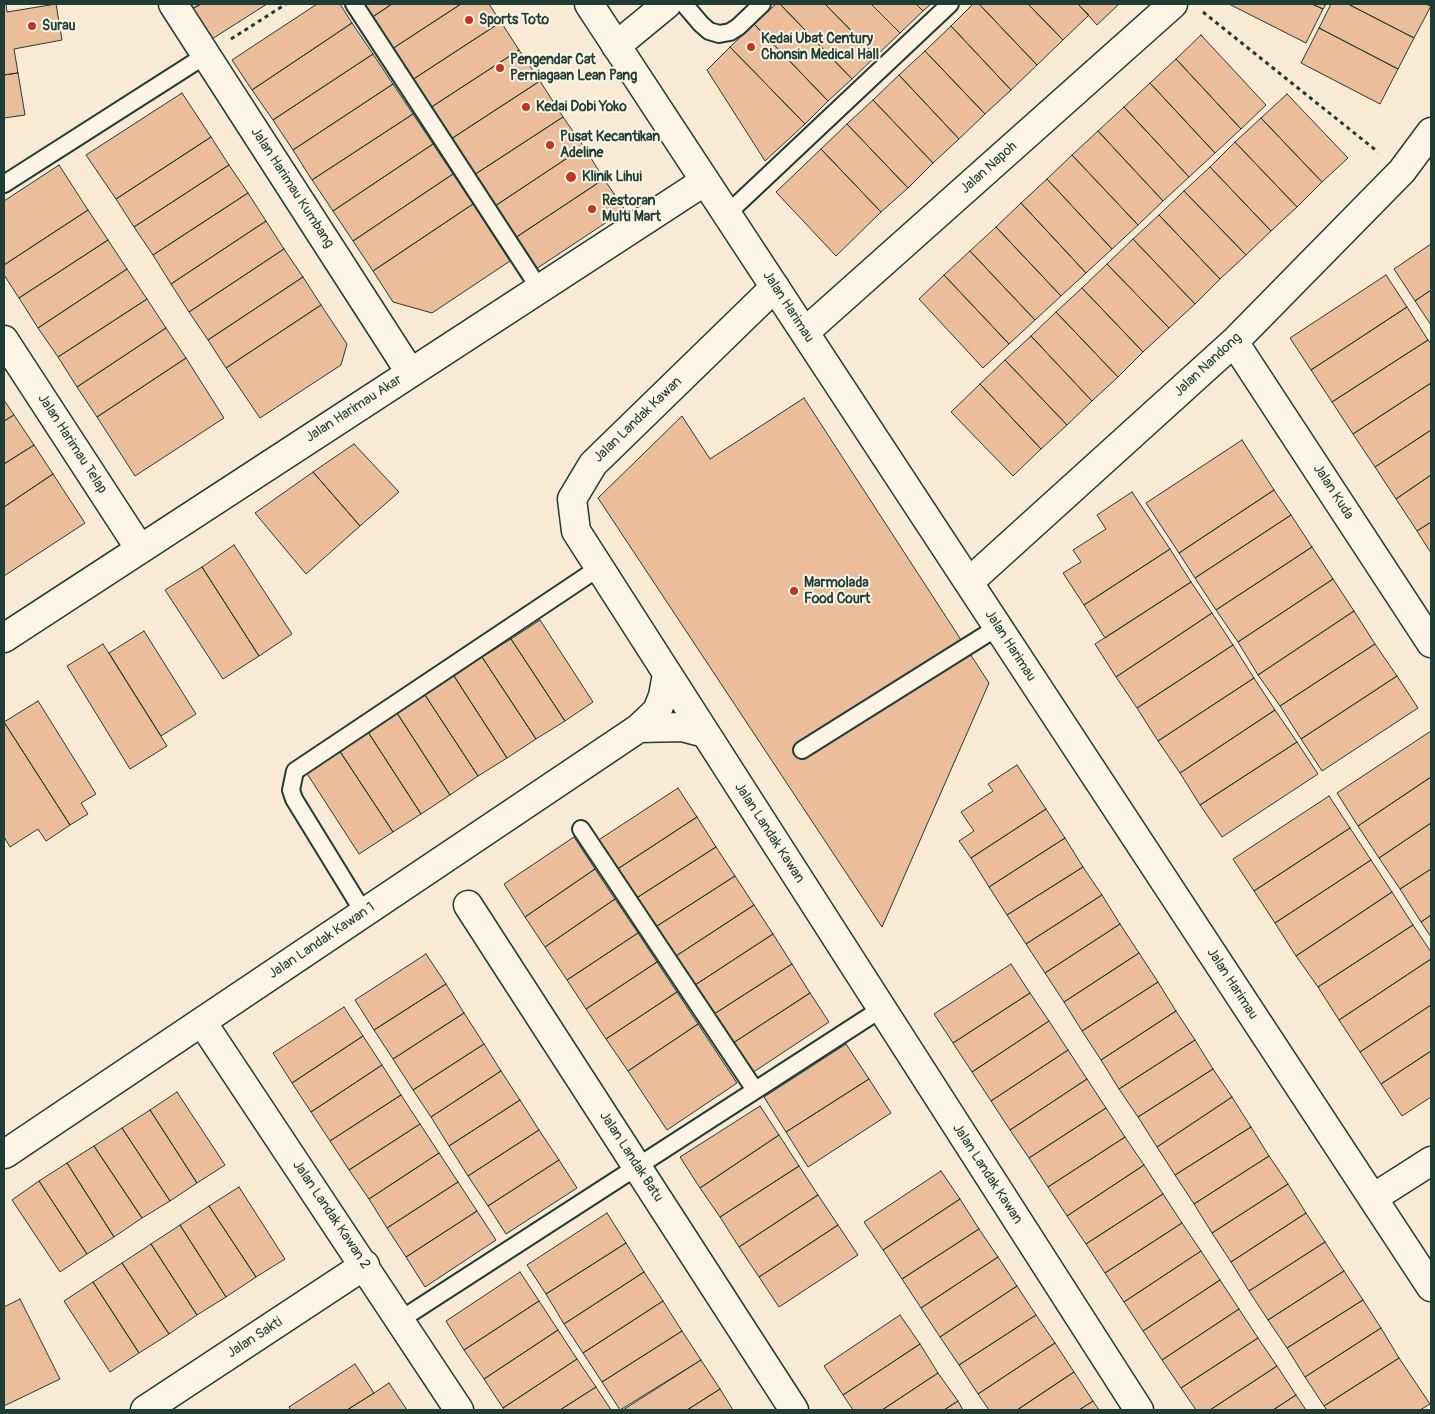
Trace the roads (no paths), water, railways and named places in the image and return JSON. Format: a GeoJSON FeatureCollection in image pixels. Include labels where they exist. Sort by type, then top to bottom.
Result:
{"type":"FeatureCollection","features":[{"type":"Feature","properties":{"kind":"street","name":"Jalan Harimau Kumbang"},"geometry":{"type":"LineString","coordinates":[[173,4],[410,372]]}},
{"type":"Feature","properties":{"kind":"street","name":"Jalan Harimau"},"geometry":{"type":"LineString","coordinates":[[589,4],[1431,1287]]}},
{"type":"Feature","properties":{"kind":"street"},"geometry":{"type":"LineString","coordinates":[[616,46],[667,4]]}},
{"type":"Feature","properties":{"kind":"street","name":"Jalan Napoh"},"geometry":{"type":"LineString","coordinates":[[805,332],[1173,4]]}},
{"type":"Feature","properties":{"kind":"street","name":"Jalan Nandong"},"geometry":{"type":"LineString","coordinates":[[968,582],[1234,342],[1402,171],[1431,132]]}},
{"type":"Feature","properties":{"kind":"street","name":"Jalan Harimau Akar"},"geometry":{"type":"LineString","coordinates":[[4,638],[705,180]]}},
{"type":"Feature","properties":{"kind":"street","name":"Jalan Landak Kawan"},"geometry":{"type":"LineString","coordinates":[[775,287],[593,464],[572,498],[576,531],[1139,1410]]}},
{"type":"Feature","properties":{"kind":"street","name":"Jalan Harimau Telap"},"geometry":{"type":"LineString","coordinates":[[4,340],[140,549]]}},
{"type":"Feature","properties":{"kind":"street","name":"Jalan Kuda"},"geometry":{"type":"LineString","coordinates":[[1234,342],[1431,643]]}},
{"type":"Feature","properties":{"kind":"street","name":"Jalan Landak Kawan 1"},"geometry":{"type":"LineString","coordinates":[[5,1154],[639,728],[657,711],[663,696],[667,674]]}},
{"type":"Feature","properties":{"kind":"street"},"geometry":{"type":"LineString","coordinates":[[639,728],[682,727],[705,733]]}},
{"type":"Feature","properties":{"kind":"street","name":"Jalan Landak Batu"},"geometry":{"type":"LineString","coordinates":[[468,905],[794,1410]]}},
{"type":"Feature","properties":{"kind":"street","name":"Jalan Landak Kawan 2"},"geometry":{"type":"LineString","coordinates":[[202,1022],[365,1265],[459,1410]]}},
{"type":"Feature","properties":{"kind":"street"},"geometry":{"type":"LineString","coordinates":[[1373,1198],[1431,1161]]}},
{"type":"Feature","properties":{"kind":"street","name":"Jalan Sakti"},"geometry":{"type":"LineString","coordinates":[[145,1410],[365,1265]]}},
{"type":"Feature","properties":{"kind":"lane"},"geometry":{"type":"LineString","coordinates":[[354,4],[539,288]]}},
{"type":"Feature","properties":{"kind":"lane"},"geometry":{"type":"LineString","coordinates":[[684,4],[709,31],[719,34],[730,32],[738,27],[762,4]]}},
{"type":"Feature","properties":{"kind":"lane"},"geometry":{"type":"LineString","coordinates":[[726,214],[950,4]]}},
{"type":"Feature","properties":{"kind":"lane"},"geometry":{"type":"LineString","coordinates":[[4,184],[206,55]]}},
{"type":"Feature","properties":{"kind":"lane"},"geometry":{"type":"LineString","coordinates":[[364,913],[294,799],[290,790],[295,771],[600,568]]}},
{"type":"Feature","properties":{"kind":"lane"},"geometry":{"type":"LineString","coordinates":[[802,750],[998,627]]}},
{"type":"Feature","properties":{"kind":"lane"},"geometry":{"type":"LineString","coordinates":[[581,829],[755,1090]]}},
{"type":"Feature","properties":{"kind":"lane"},"geometry":{"type":"LineString","coordinates":[[400,1320],[881,1009]]}},
{"type":"Feature","properties":{"kind":"place","name":"Sports Toto"},"geometry":{"type":"Point","coordinates":[469,20]}},
{"type":"Feature","properties":{"kind":"place","name":"Surau"},"geometry":{"type":"Point","coordinates":[32,26]}},
{"type":"Feature","properties":{"kind":"place","name":"Kedai Ubat Century Chonsin Medical Hall"},"geometry":{"type":"Point","coordinates":[751,47]}},
{"type":"Feature","properties":{"kind":"place","name":"Pengendar Cat Perniagaan Lean Pang"},"geometry":{"type":"Point","coordinates":[500,68]}},
{"type":"Feature","properties":{"kind":"place","name":"Kedai Dobi Yoko"},"geometry":{"type":"Point","coordinates":[526,107]}},
{"type":"Feature","properties":{"kind":"place","name":"Pusat Kecantikan Adeline"},"geometry":{"type":"Point","coordinates":[550,145]}},
{"type":"Feature","properties":{"kind":"place","name":"Klinik Lihui"},"geometry":{"type":"Point","coordinates":[571,177]}},
{"type":"Feature","properties":{"kind":"place","name":"Restoran Multi Mart"},"geometry":{"type":"Point","coordinates":[592,209]}},
{"type":"Feature","properties":{"kind":"place","name":"Marmolada Food Court"},"geometry":{"type":"Point","coordinates":[794,591]}}]}
